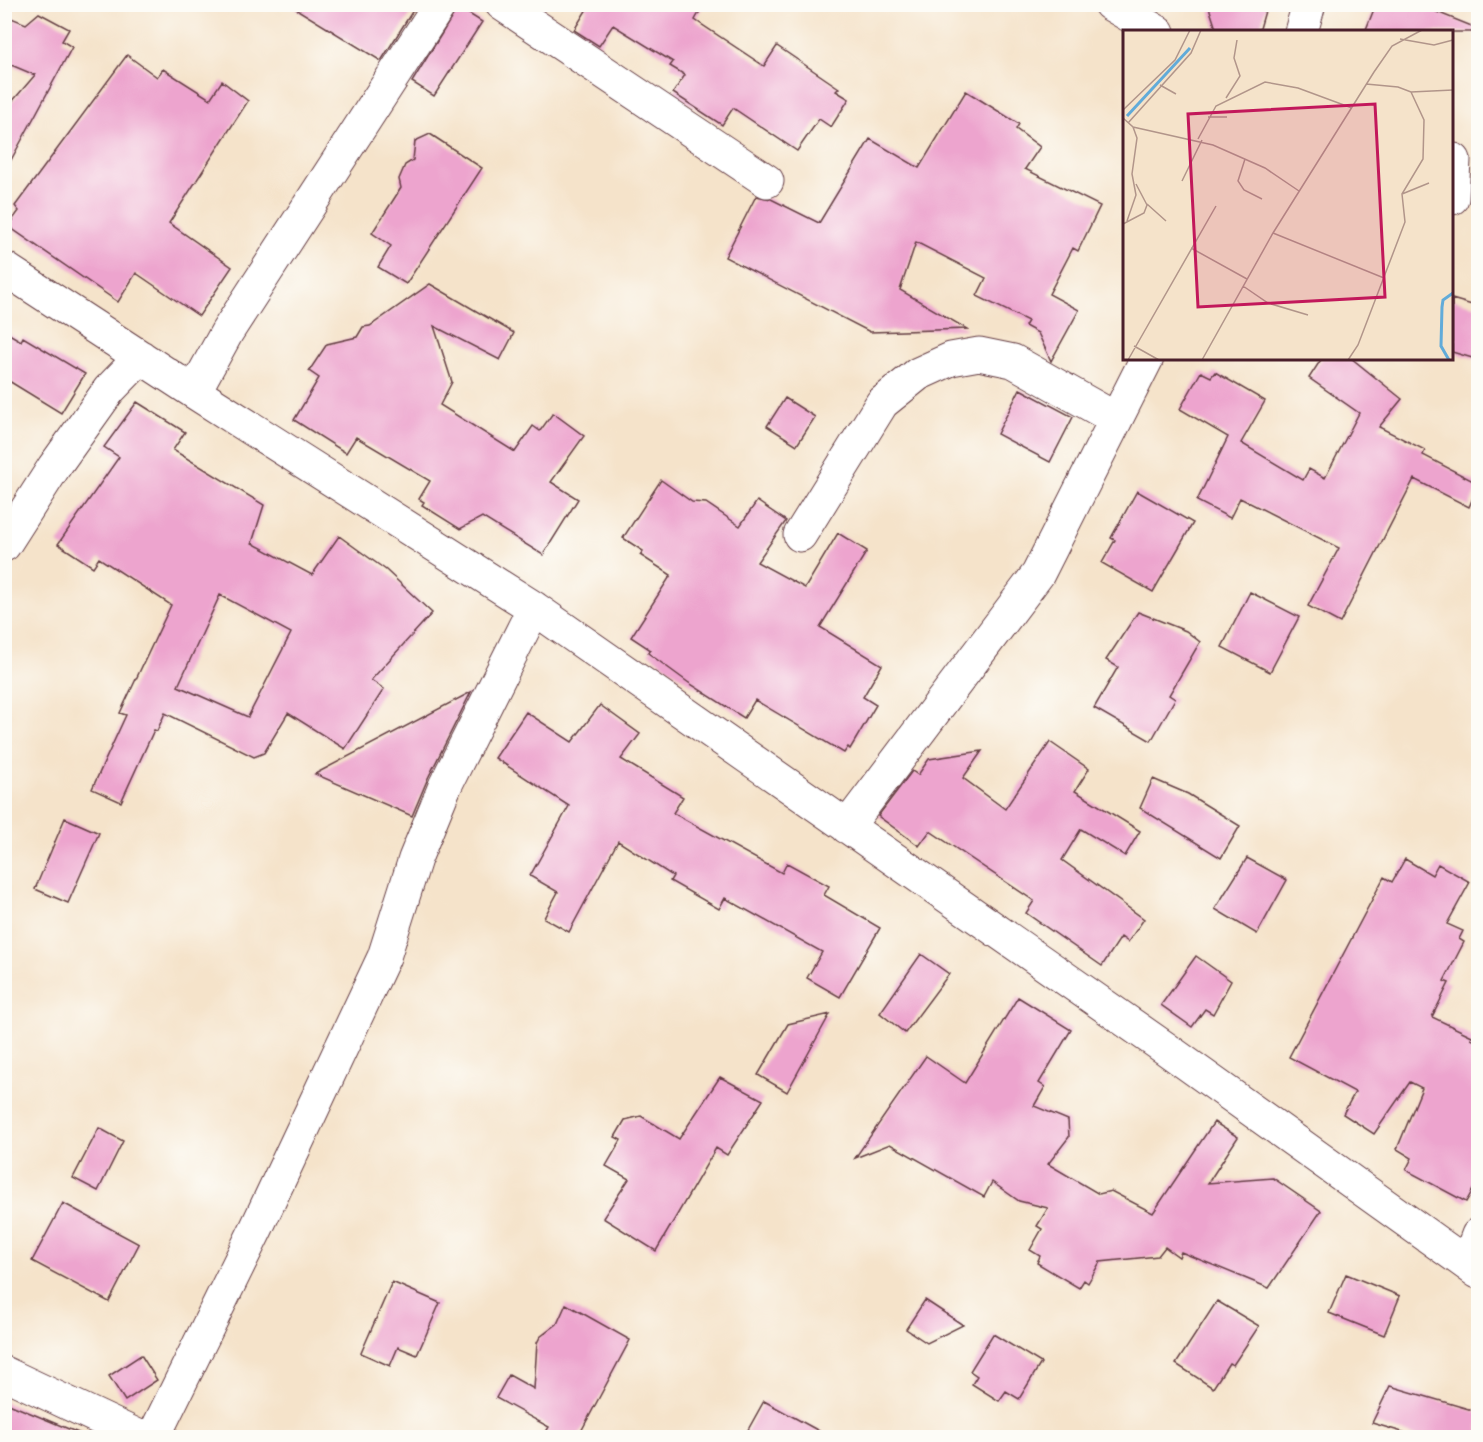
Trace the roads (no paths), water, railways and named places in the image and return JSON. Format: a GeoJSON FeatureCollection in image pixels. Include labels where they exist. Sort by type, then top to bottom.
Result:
{"type":"FeatureCollection","features":[{"type":"Feature","properties":{"kind":"street"},"geometry":{"type":"LineString","coordinates":[[194,392],[227,332],[440,4]]}},
{"type":"Feature","properties":{"kind":"street"},"geometry":{"type":"LineString","coordinates":[[502,4],[767,181]]}},
{"type":"Feature","properties":{"kind":"street"},"geometry":{"type":"LineString","coordinates":[[1110,4],[1155,30]]}},
{"type":"Feature","properties":{"kind":"street"},"geometry":{"type":"LineString","coordinates":[[1302,30],[1309,4]]}},
{"type":"Feature","properties":{"kind":"street"},"geometry":{"type":"LineString","coordinates":[[1453,194],[1461,164]]}},
{"type":"Feature","properties":{"kind":"street"},"geometry":{"type":"LineString","coordinates":[[4,268],[534,608],[1165,1048],[1475,1257]]}},
{"type":"Feature","properties":{"kind":"street"},"geometry":{"type":"LineString","coordinates":[[800,535],[882,403],[918,374],[951,358],[979,354],[1013,361],[1116,419]]}},
{"type":"Feature","properties":{"kind":"street"},"geometry":{"type":"LineString","coordinates":[[4,545],[102,400],[141,357]]}},
{"type":"Feature","properties":{"kind":"street"},"geometry":{"type":"LineString","coordinates":[[847,827],[1038,574],[1146,360]]}},
{"type":"Feature","properties":{"kind":"street"},"geometry":{"type":"LineString","coordinates":[[153,1437],[256,1229],[384,957],[416,859],[445,786],[534,608]]}},
{"type":"Feature","properties":{"kind":"street"},"geometry":{"type":"LineString","coordinates":[[4,1373],[142,1437]]}}]}
